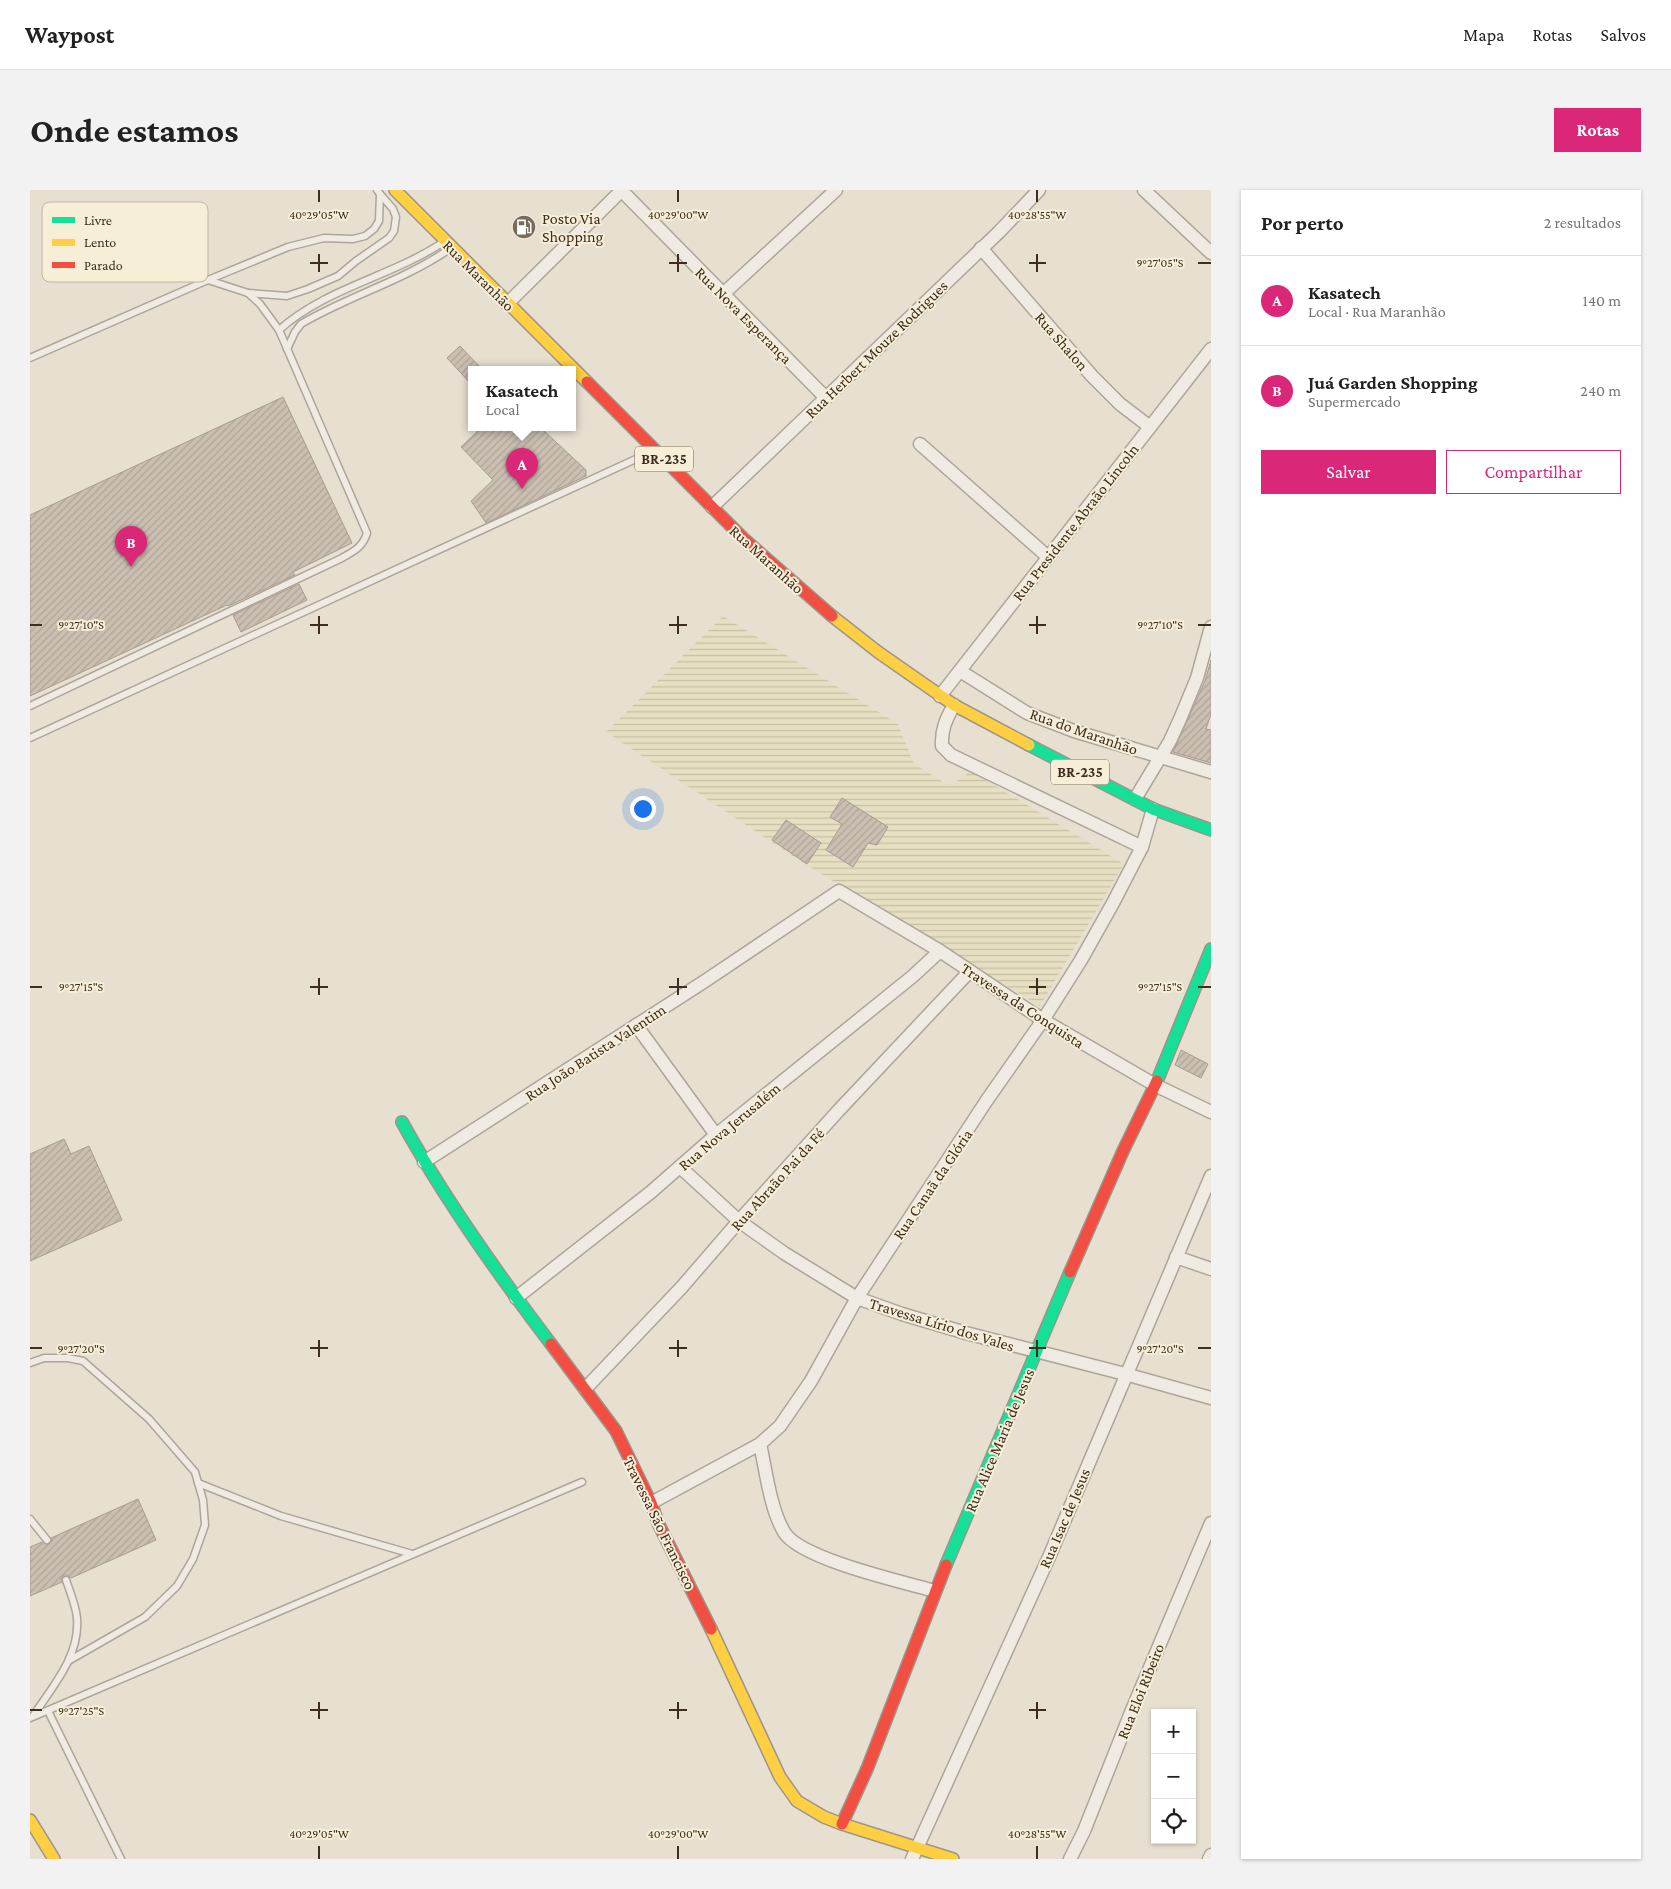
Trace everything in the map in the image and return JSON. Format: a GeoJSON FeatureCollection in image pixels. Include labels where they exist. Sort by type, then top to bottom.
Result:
{"type":"FeatureCollection","features":[{"type":"Feature","properties":{"kind":"main road","name":"Rua Maranhão"},"geometry":{"type":"LineString","coordinates":[[395,190],[569,366]]}},
{"type":"Feature","properties":{"kind":"main road","name":"Rua Maranhão"},"geometry":{"type":"LineString","coordinates":[[576,373],[762,557],[878,652],[954,705],[1065,765],[1153,809],[1211,830]]}},
{"type":"Feature","properties":{"kind":"main road","name":"Rua Alice Maria de Jesus"},"geometry":{"type":"LineString","coordinates":[[842,1824],[868,1769],[936,1591],[1122,1151],[1155,1086],[1211,949]]}},
{"type":"Feature","properties":{"kind":"main road","name":"Travessa São Francisco"},"geometry":{"type":"LineString","coordinates":[[402,1122],[424,1162],[516,1298],[616,1431],[651,1503],[659,1525],[698,1600],[760,1737],[780,1777],[797,1801],[824,1817],[842,1824],[953,1859]]}},
{"type":"Feature","properties":{"kind":"main road"},"geometry":{"type":"LineString","coordinates":[[30,1820],[53,1857]]}},
{"type":"Feature","properties":{"kind":"street"},"geometry":{"type":"LineString","coordinates":[[507,304],[622,190]]}},
{"type":"Feature","properties":{"kind":"street","name":"Rua Nova Esperança"},"geometry":{"type":"LineString","coordinates":[[622,190],[825,397]]}},
{"type":"Feature","properties":{"kind":"street"},"geometry":{"type":"LineString","coordinates":[[723,294],[836,190]]}},
{"type":"Feature","properties":{"kind":"street","name":"Rua Herbert Mouze Rodrigues"},"geometry":{"type":"LineString","coordinates":[[712,507],[1039,190]]}},
{"type":"Feature","properties":{"kind":"street"},"geometry":{"type":"LineString","coordinates":[[1144,190],[1211,253]]}},
{"type":"Feature","properties":{"kind":"street","name":"Rua Shalon"},"geometry":{"type":"LineString","coordinates":[[980,248],[1092,376],[1120,404],[1150,427]]}},
{"type":"Feature","properties":{"kind":"street","name":"Rua Presidente Abraão Lincoln"},"geometry":{"type":"LineString","coordinates":[[940,696],[1211,349]]}},
{"type":"Feature","properties":{"kind":"street"},"geometry":{"type":"LineString","coordinates":[[920,444],[1048,557]]}},
{"type":"Feature","properties":{"kind":"street"},"geometry":{"type":"LineString","coordinates":[[1136,799],[1170,741],[1197,678],[1211,626]]}},
{"type":"Feature","properties":{"kind":"street","name":"Rua do Maranhão"},"geometry":{"type":"LineString","coordinates":[[960,671],[1027,713],[1074,731],[1160,756]]}},
{"type":"Feature","properties":{"kind":"street"},"geometry":{"type":"LineString","coordinates":[[954,705],[944,723],[941,738],[942,746],[951,755],[1142,847]]}},
{"type":"Feature","properties":{"kind":"street"},"geometry":{"type":"LineString","coordinates":[[1160,756],[1211,772]]}},
{"type":"Feature","properties":{"kind":"street","name":"Rua Canaã da Glória"},"geometry":{"type":"LineString","coordinates":[[651,1503],[760,1444],[780,1426],[803,1393],[857,1298],[1043,1020],[1086,952],[1142,847],[1153,809]]}},
{"type":"Feature","properties":{"kind":"street","name":"Travessa da Conquista"},"geometry":{"type":"LineString","coordinates":[[839,891],[940,951],[1043,1020],[1155,1086],[1211,1112]]}},
{"type":"Feature","properties":{"kind":"street","name":"Rua João Batista Valentim"},"geometry":{"type":"LineString","coordinates":[[424,1162],[839,891]]}},
{"type":"Feature","properties":{"kind":"street","name":"Rua Nova Jerusalém"},"geometry":{"type":"LineString","coordinates":[[516,1298],[651,1192],[716,1135],[913,976],[940,951]]}},
{"type":"Feature","properties":{"kind":"street","name":"Rua Abraão Pai da Fé"},"geometry":{"type":"LineString","coordinates":[[584,1389],[681,1288],[838,1110],[970,971]]}},
{"type":"Feature","properties":{"kind":"street"},"geometry":{"type":"LineString","coordinates":[[636,1025],[716,1135]]}},
{"type":"Feature","properties":{"kind":"street","name":"Travessa Lírio dos Vales"},"geometry":{"type":"LineString","coordinates":[[680,1167],[739,1221],[784,1254],[857,1298],[902,1314],[1211,1398]]}},
{"type":"Feature","properties":{"kind":"street","name":"Rua Isac de Jesus"},"geometry":{"type":"LineString","coordinates":[[912,1859],[1048,1557],[1211,1176]]}},
{"type":"Feature","properties":{"kind":"street"},"geometry":{"type":"LineString","coordinates":[[1176,1257],[1211,1269]]}},
{"type":"Feature","properties":{"kind":"street"},"geometry":{"type":"LineString","coordinates":[[760,1444],[776,1516],[785,1534],[799,1547],[860,1570],[936,1591]]}},
{"type":"Feature","properties":{"kind":"street","name":"Rua Eloi Ribeiro"},"geometry":{"type":"LineString","coordinates":[[1070,1859],[1084,1831],[1211,1523]]}},
{"type":"Feature","properties":{"kind":"street"},"geometry":{"type":"LineString","coordinates":[[1209,1859],[1211,1855]]}},
{"type":"Feature","properties":{"kind":"lane"},"geometry":{"type":"LineString","coordinates":[[208,280],[300,243],[324,238],[365,236],[374,229],[379,221],[378,192]]}},
{"type":"Feature","properties":{"kind":"lane"},"geometry":{"type":"LineString","coordinates":[[208,280],[248,293],[287,296],[338,276],[389,238],[394,231],[396,217],[393,209],[378,192]]}},
{"type":"Feature","properties":{"kind":"lane"},"geometry":{"type":"LineString","coordinates":[[278,330],[310,306],[449,244]]}},
{"type":"Feature","properties":{"kind":"lane"},"geometry":{"type":"LineString","coordinates":[[287,349],[301,324],[416,270],[449,244]]}},
{"type":"Feature","properties":{"kind":"lane"},"geometry":{"type":"LineString","coordinates":[[30,358],[203,282]]}},
{"type":"Feature","properties":{"kind":"lane"},"geometry":{"type":"LineString","coordinates":[[30,706],[342,558],[365,542],[367,534],[287,349],[278,330],[260,304],[248,293]]}},
{"type":"Feature","properties":{"kind":"lane"},"geometry":{"type":"LineString","coordinates":[[30,738],[654,450]]}},
{"type":"Feature","properties":{"kind":"lane"},"geometry":{"type":"LineString","coordinates":[[30,1363],[44,1358],[68,1358],[83,1361],[150,1420],[195,1472],[203,1500],[204,1525],[193,1558],[177,1586],[144,1617],[70,1660]]}},
{"type":"Feature","properties":{"kind":"lane"},"geometry":{"type":"LineString","coordinates":[[31,1718],[582,1482]]}},
{"type":"Feature","properties":{"kind":"lane"},"geometry":{"type":"LineString","coordinates":[[198,1483],[281,1516],[412,1554]]}},
{"type":"Feature","properties":{"kind":"lane"},"geometry":{"type":"LineString","coordinates":[[30,1518],[47,1540]]}},
{"type":"Feature","properties":{"kind":"lane"},"geometry":{"type":"LineString","coordinates":[[31,1718],[70,1660],[77,1638],[77,1616],[66,1580]]}},
{"type":"Feature","properties":{"kind":"lane"},"geometry":{"type":"LineString","coordinates":[[48,1711],[121,1859]]}},
{"type":"Feature","properties":{"kind":"shaded area"},"geometry":{"type":"Polygon","coordinates":[[[723,616],[898,724],[914,764],[950,786],[971,771],[1124,864],[1040,1006],[803,863],[606,732],[723,616]]]}},
{"type":"Feature","properties":{"kind":"building"},"geometry":{"type":"Polygon","coordinates":[[[460,346],[479,366],[468,366],[468,381],[447,358],[460,346]]]}},
{"type":"Feature","properties":{"kind":"building"},"geometry":{"type":"Polygon","coordinates":[[[283,397],[352,543],[293,572],[295,575],[30,696],[30,515],[283,397]]]}},
{"type":"Feature","properties":{"kind":"building"},"geometry":{"type":"Polygon","coordinates":[[[478,431],[544,431],[586,470],[586,476],[486,523],[471,501],[493,480],[461,447],[478,431]]]}},
{"type":"Feature","properties":{"kind":"building"},"geometry":{"type":"Polygon","coordinates":[[[299,584],[307,600],[241,632],[233,615],[299,584]]]}},
{"type":"Feature","properties":{"kind":"building"},"geometry":{"type":"Polygon","coordinates":[[[1211,660],[1211,714],[1206,729],[1211,730],[1211,763],[1173,752],[1205,681],[1211,660]]]}},
{"type":"Feature","properties":{"kind":"building"},"geometry":{"type":"Polygon","coordinates":[[[842,798],[888,827],[877,845],[868,843],[853,867],[826,850],[842,824],[830,817],[842,798]]]}},
{"type":"Feature","properties":{"kind":"building"},"geometry":{"type":"Polygon","coordinates":[[[786,820],[821,843],[807,864],[772,840],[786,820]]]}},
{"type":"Feature","properties":{"kind":"building"},"geometry":{"type":"Polygon","coordinates":[[[1181,1050],[1208,1064],[1201,1078],[1175,1065],[1181,1050]]]}},
{"type":"Feature","properties":{"kind":"building"},"geometry":{"type":"Polygon","coordinates":[[[64,1139],[71,1154],[89,1146],[122,1220],[30,1261],[30,1154],[64,1139]]]}},
{"type":"Feature","properties":{"kind":"building"},"geometry":{"type":"Polygon","coordinates":[[[138,1499],[156,1540],[71,1578],[64,1575],[61,1579],[62,1582],[30,1596],[30,1547],[42,1542],[48,1545],[51,1542],[51,1538],[138,1499]]]}},
{"type":"Feature","properties":{"kind":"traffic: fast"},"geometry":{"type":"LineString","coordinates":[[1029,745],[1153,809],[1211,830]]}},
{"type":"Feature","properties":{"kind":"traffic: fast"},"geometry":{"type":"LineString","coordinates":[[1157,1081],[1211,949]]}},
{"type":"Feature","properties":{"kind":"traffic: fast"},"geometry":{"type":"LineString","coordinates":[[402,1122],[472,1236],[551,1344]]}},
{"type":"Feature","properties":{"kind":"traffic: fast"},"geometry":{"type":"LineString","coordinates":[[946,1565],[1070,1272]]}},
{"type":"Feature","properties":{"kind":"traffic: slow"},"geometry":{"type":"LineString","coordinates":[[395,190],[571,366]]}},
{"type":"Feature","properties":{"kind":"traffic: slow"},"geometry":{"type":"LineString","coordinates":[[576,371],[587,382]]}},
{"type":"Feature","properties":{"kind":"traffic: slow"},"geometry":{"type":"LineString","coordinates":[[832,616],[878,652],[954,705],[1029,745]]}},
{"type":"Feature","properties":{"kind":"traffic: slow"},"geometry":{"type":"LineString","coordinates":[[711,1629],[780,1777],[797,1801],[824,1817],[842,1824],[953,1859]]}},
{"type":"Feature","properties":{"kind":"traffic: slow"},"geometry":{"type":"LineString","coordinates":[[30,1820],[54,1859]]}},
{"type":"Feature","properties":{"kind":"traffic: jam"},"geometry":{"type":"LineString","coordinates":[[587,382],[744,539],[832,616]]}},
{"type":"Feature","properties":{"kind":"traffic: jam"},"geometry":{"type":"LineString","coordinates":[[1070,1272],[1123,1151],[1157,1081]]}},
{"type":"Feature","properties":{"kind":"traffic: jam"},"geometry":{"type":"LineString","coordinates":[[551,1344],[616,1431],[651,1503],[659,1525],[711,1629]]}},
{"type":"Feature","properties":{"kind":"traffic: jam"},"geometry":{"type":"LineString","coordinates":[[842,1824],[867,1769],[946,1565]]}},
{"type":"Feature","properties":{"kind":"place","name":"Posto Via Shopping"},"geometry":{"type":"Point","coordinates":[524,227]}},
{"type":"Feature","properties":{"kind":"place","name":"Kasatech"},"geometry":{"type":"Point","coordinates":[522,489]}},
{"type":"Feature","properties":{"kind":"place","name":"Juá Garden Shopping"},"geometry":{"type":"Point","coordinates":[131,567]}}]}
